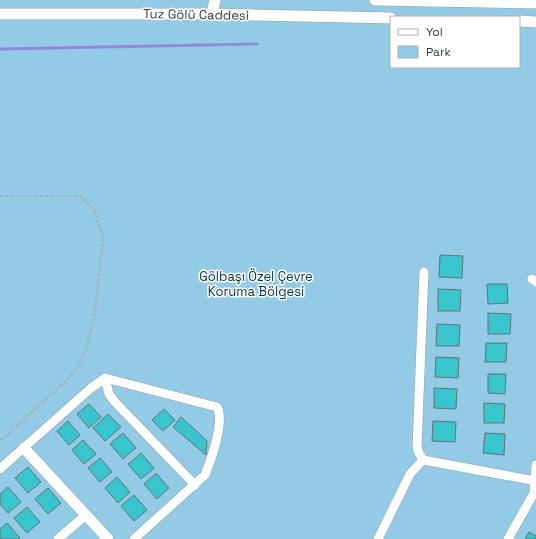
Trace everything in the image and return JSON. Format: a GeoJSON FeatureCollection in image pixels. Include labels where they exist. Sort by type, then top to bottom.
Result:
{"type":"FeatureCollection","features":[{"type":"Feature","properties":{"kind":"street"},"geometry":{"type":"LineString","coordinates":[[212,14],[215,0]]}},
{"type":"Feature","properties":{"kind":"street"},"geometry":{"type":"LineString","coordinates":[[375,0],[536,3]]}},
{"type":"Feature","properties":{"kind":"street","name":"Tuz Gölü Caddesi"},"geometry":{"type":"LineString","coordinates":[[0,14],[212,14],[390,18]]}},
{"type":"Feature","properties":{"kind":"street"},"geometry":{"type":"LineString","coordinates":[[520,21],[536,22]]}},
{"type":"Feature","properties":{"kind":"street"},"geometry":{"type":"LineString","coordinates":[[423,460],[417,446],[424,272]]}},
{"type":"Feature","properties":{"kind":"street"},"geometry":{"type":"LineString","coordinates":[[0,469],[91,388],[105,378]]}},
{"type":"Feature","properties":{"kind":"street"},"geometry":{"type":"LineString","coordinates":[[105,378],[109,394],[115,402],[195,485]]}},
{"type":"Feature","properties":{"kind":"street"},"geometry":{"type":"LineString","coordinates":[[105,378],[217,407],[220,412],[219,428],[205,475],[134,539]]}},
{"type":"Feature","properties":{"kind":"street"},"geometry":{"type":"LineString","coordinates":[[24,448],[108,539]]}},
{"type":"Feature","properties":{"kind":"street"},"geometry":{"type":"LineString","coordinates":[[423,460],[536,481]]}},
{"type":"Feature","properties":{"kind":"street"},"geometry":{"type":"LineString","coordinates":[[378,539],[410,474],[423,460]]}},
{"type":"Feature","properties":{"kind":"street"},"geometry":{"type":"LineString","coordinates":[[508,539],[534,493],[536,465]]}},
{"type":"Feature","properties":{"kind":"street"},"geometry":{"type":"LineString","coordinates":[[58,539],[86,515]]}},
{"type":"Feature","properties":{"kind":"path"},"geometry":{"type":"LineString","coordinates":[[0,196],[81,196],[94,212],[103,239],[94,319],[87,345],[79,365],[70,377],[0,441]]}},
{"type":"Feature","properties":{"kind":"green space","name":"Gölbaşı Özel Çevre Koruma Bölgesi"},"geometry":{"type":"Polygon","coordinates":[[[0,0],[536,0],[536,539],[0,539],[0,0]]]}},
{"type":"Feature","properties":{"kind":"building"},"geometry":{"type":"Polygon","coordinates":[[[440,255],[463,256],[462,278],[439,277],[440,255]]]}},
{"type":"Feature","properties":{"kind":"building"},"geometry":{"type":"Polygon","coordinates":[[[487,284],[507,284],[508,303],[488,304],[487,284]]]}},
{"type":"Feature","properties":{"kind":"building"},"geometry":{"type":"Polygon","coordinates":[[[438,289],[461,290],[460,311],[438,311],[438,289]]]}},
{"type":"Feature","properties":{"kind":"building"},"geometry":{"type":"Polygon","coordinates":[[[488,313],[511,314],[510,334],[488,334],[488,313]]]}},
{"type":"Feature","properties":{"kind":"building"},"geometry":{"type":"Polygon","coordinates":[[[437,324],[460,325],[459,346],[436,346],[437,324]]]}},
{"type":"Feature","properties":{"kind":"building"},"geometry":{"type":"Polygon","coordinates":[[[486,343],[507,343],[506,362],[485,362],[486,343]]]}},
{"type":"Feature","properties":{"kind":"building"},"geometry":{"type":"Polygon","coordinates":[[[436,357],[459,358],[458,378],[435,377],[436,357]]]}},
{"type":"Feature","properties":{"kind":"building"},"geometry":{"type":"Polygon","coordinates":[[[488,374],[506,374],[505,394],[488,393],[488,374]]]}},
{"type":"Feature","properties":{"kind":"building"},"geometry":{"type":"Polygon","coordinates":[[[434,388],[457,389],[456,409],[434,408],[434,388]]]}},
{"type":"Feature","properties":{"kind":"building"},"geometry":{"type":"Polygon","coordinates":[[[484,403],[505,404],[504,423],[484,423],[484,403]]]}},
{"type":"Feature","properties":{"kind":"building"},"geometry":{"type":"Polygon","coordinates":[[[89,404],[101,417],[89,428],[77,414],[89,404]]]}},
{"type":"Feature","properties":{"kind":"building"},"geometry":{"type":"Polygon","coordinates":[[[164,409],[175,420],[163,431],[152,420],[164,409]]]}},
{"type":"Feature","properties":{"kind":"building"},"geometry":{"type":"Polygon","coordinates":[[[108,414],[121,427],[105,441],[93,428],[108,414]]]}},
{"type":"Feature","properties":{"kind":"building"},"geometry":{"type":"Polygon","coordinates":[[[181,417],[207,441],[206,455],[173,427],[181,417]]]}},
{"type":"Feature","properties":{"kind":"building"},"geometry":{"type":"Polygon","coordinates":[[[68,421],[80,435],[69,445],[57,431],[68,421]]]}},
{"type":"Feature","properties":{"kind":"building"},"geometry":{"type":"Polygon","coordinates":[[[433,421],[456,422],[455,442],[432,441],[433,421]]]}},
{"type":"Feature","properties":{"kind":"building"},"geometry":{"type":"Polygon","coordinates":[[[123,433],[136,448],[123,459],[110,444],[123,433]]]}},
{"type":"Feature","properties":{"kind":"building"},"geometry":{"type":"Polygon","coordinates":[[[485,433],[505,434],[504,455],[483,453],[485,433]]]}},
{"type":"Feature","properties":{"kind":"building"},"geometry":{"type":"Polygon","coordinates":[[[83,440],[96,454],[84,464],[72,450],[83,440]]]}},
{"type":"Feature","properties":{"kind":"building"},"geometry":{"type":"Polygon","coordinates":[[[141,453],[154,468],[141,479],[128,464],[141,453]]]}},
{"type":"Feature","properties":{"kind":"building"},"geometry":{"type":"Polygon","coordinates":[[[100,458],[112,472],[100,482],[88,468],[100,458]]]}},
{"type":"Feature","properties":{"kind":"building"},"geometry":{"type":"Polygon","coordinates":[[[28,467],[41,482],[28,493],[15,478],[28,467]]]}},
{"type":"Feature","properties":{"kind":"building"},"geometry":{"type":"Polygon","coordinates":[[[156,473],[169,488],[157,499],[144,484],[156,473]]]}},
{"type":"Feature","properties":{"kind":"building"},"geometry":{"type":"Polygon","coordinates":[[[117,477],[130,492],[118,503],[105,488],[117,477]]]}},
{"type":"Feature","properties":{"kind":"building"},"geometry":{"type":"Polygon","coordinates":[[[8,487],[21,502],[8,513],[0,504],[0,494],[8,487]]]}},
{"type":"Feature","properties":{"kind":"building"},"geometry":{"type":"Polygon","coordinates":[[[48,488],[61,503],[48,514],[35,499],[48,488]]]}},
{"type":"Feature","properties":{"kind":"building"},"geometry":{"type":"Polygon","coordinates":[[[134,495],[147,510],[134,521],[121,506],[134,495]]]}},
{"type":"Feature","properties":{"kind":"building"},"geometry":{"type":"Polygon","coordinates":[[[27,507],[40,522],[27,533],[14,518],[27,507]]]}},
{"type":"Feature","properties":{"kind":"building"},"geometry":{"type":"Polygon","coordinates":[[[7,523],[20,538],[19,539],[0,539],[0,529],[7,523]]]}},
{"type":"Feature","properties":{"kind":"building"},"geometry":{"type":"Polygon","coordinates":[[[529,532],[536,536],[536,539],[525,539],[529,532]]]}},
{"type":"Feature","properties":{"kind":"waterway"},"geometry":{"type":"LineString","coordinates":[[0,49],[257,44]]}}]}
